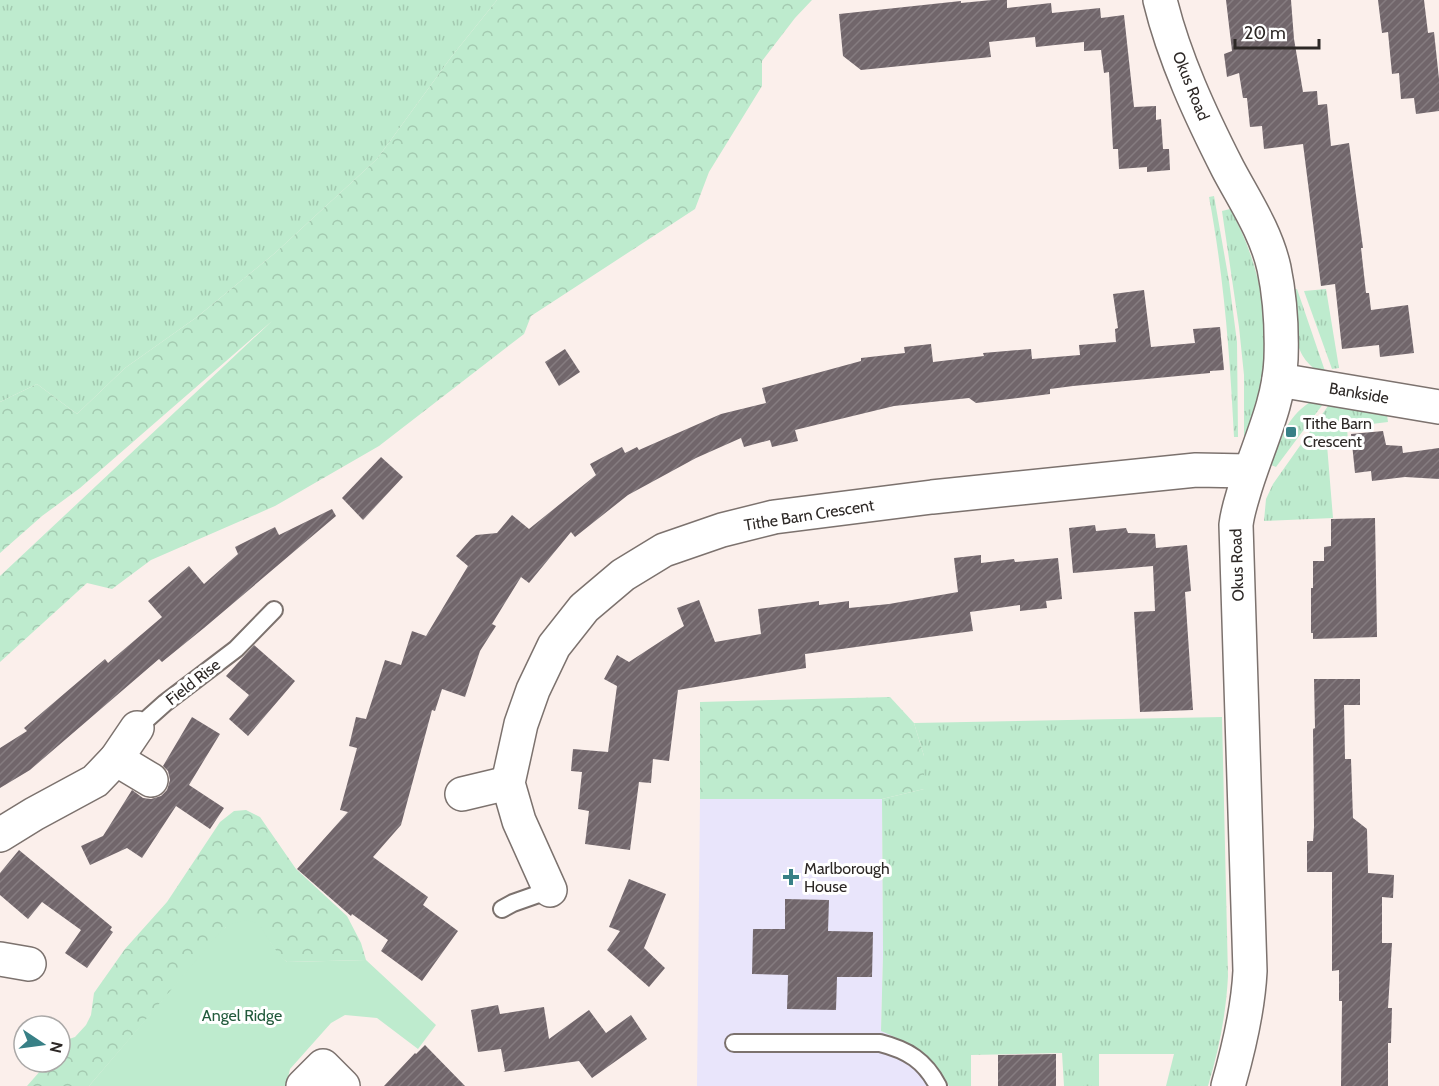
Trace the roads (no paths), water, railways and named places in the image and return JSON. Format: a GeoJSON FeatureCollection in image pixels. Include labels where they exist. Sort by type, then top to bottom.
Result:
{"type":"FeatureCollection","features":[{"type":"Feature","properties":{"kind":"street","name":"Okus Road"},"geometry":{"type":"LineString","coordinates":[[1160,0],[1169,32],[1203,116],[1253,215],[1274,267],[1279,306],[1281,356],[1279,380],[1266,428],[1236,517],[1250,971],[1243,1033],[1228,1086]]}},
{"type":"Feature","properties":{"kind":"street","name":"Bankside"},"geometry":{"type":"LineString","coordinates":[[1279,380],[1439,408]]}},
{"type":"Feature","properties":{"kind":"street","name":"Tithe Barn Crescent"},"geometry":{"type":"LineString","coordinates":[[550,890],[519,821],[508,783],[521,724],[533,690],[554,646],[584,608],[623,574],[664,550],[722,530],[774,517],[932,497],[1196,470],[1250,471]]}},
{"type":"Feature","properties":{"kind":"street","name":"Field Rise"},"geometry":{"type":"LineString","coordinates":[[0,835],[89,784],[116,759],[137,728]]}},
{"type":"Feature","properties":{"kind":"street"},"geometry":{"type":"LineString","coordinates":[[116,759],[151,780]]}},
{"type":"Feature","properties":{"kind":"street"},"geometry":{"type":"LineString","coordinates":[[462,794],[508,783]]}},
{"type":"Feature","properties":{"kind":"lane","name":"Field Rise"},"geometry":{"type":"LineString","coordinates":[[137,728],[165,703],[236,650],[274,610]]}},
{"type":"Feature","properties":{"kind":"lane"},"geometry":{"type":"LineString","coordinates":[[502,909],[550,890]]}},
{"type":"Feature","properties":{"kind":"lane"},"geometry":{"type":"LineString","coordinates":[[734,1043],[880,1043],[901,1049],[920,1060],[938,1086]]}},
{"type":"Feature","properties":{"kind":"place","name":"Tithe Barn Crescent"},"geometry":{"type":"Point","coordinates":[1291,432]}},
{"type":"Feature","properties":{"kind":"place","name":"Marlborough House"},"geometry":{"type":"Point","coordinates":[791,877]}},
{"type":"Feature","properties":{"kind":"park label","name":"Angel Ridge"},"geometry":{"type":"Point","coordinates":[242,1015]}}]}
